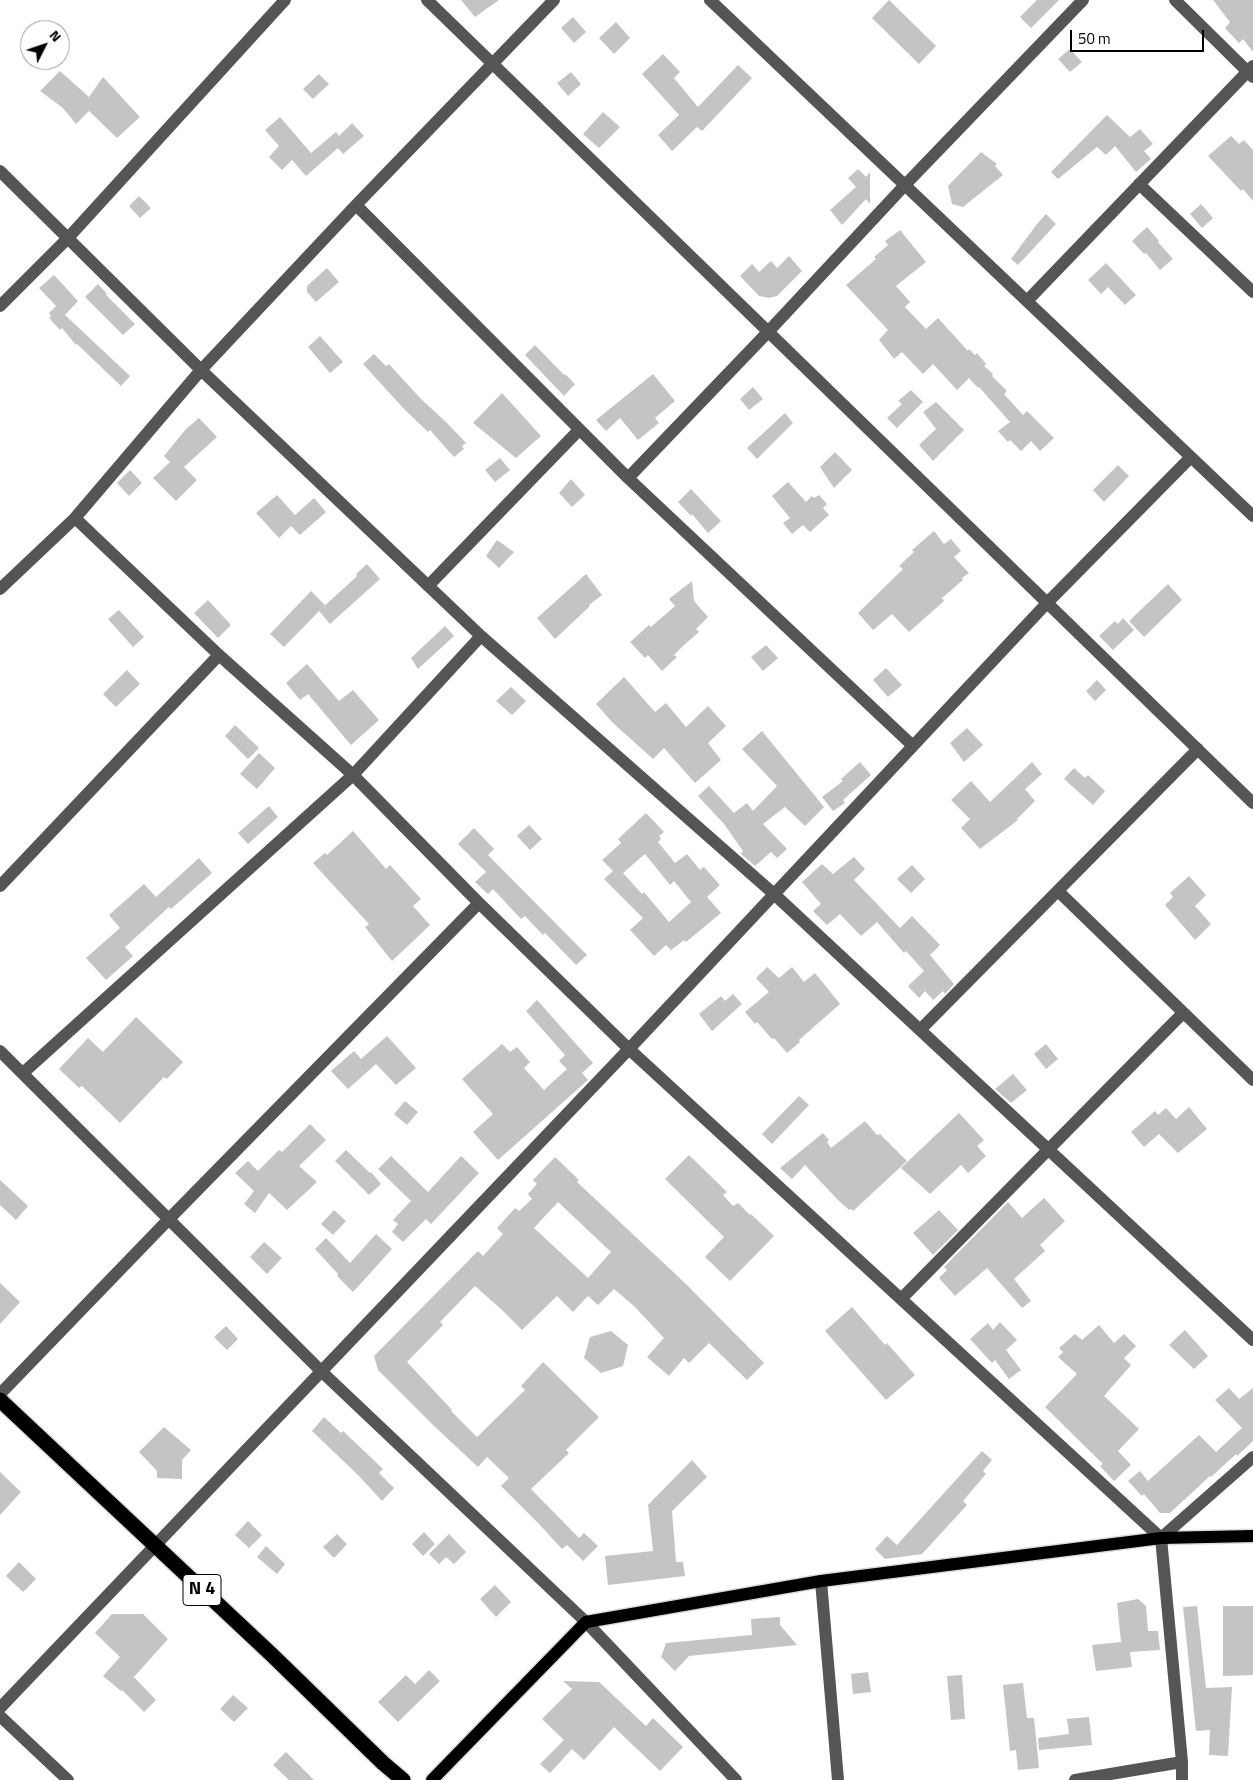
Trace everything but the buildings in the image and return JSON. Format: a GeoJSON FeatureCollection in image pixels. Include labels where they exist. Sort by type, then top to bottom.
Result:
{"type":"FeatureCollection","features":[{"type":"Feature","properties":{"kind":"highway","name":"N 4"},"geometry":{"type":"LineString","coordinates":[[0,1400],[272,1655],[383,1764],[402,1780]]}},
{"type":"Feature","properties":{"kind":"main road"},"geometry":{"type":"LineString","coordinates":[[432,1780],[586,1622],[821,1581],[1161,1538],[1253,1536]]}},
{"type":"Feature","properties":{"kind":"street"},"geometry":{"type":"LineString","coordinates":[[0,306],[68,238],[285,0]]}},
{"type":"Feature","properties":{"kind":"street"},"geometry":{"type":"LineString","coordinates":[[427,0],[1253,803]]}},
{"type":"Feature","properties":{"kind":"street"},"geometry":{"type":"LineString","coordinates":[[0,589],[75,518],[201,370],[356,205],[554,0]]}},
{"type":"Feature","properties":{"kind":"street"},"geometry":{"type":"LineString","coordinates":[[710,0],[1253,516]]}},
{"type":"Feature","properties":{"kind":"street"},"geometry":{"type":"LineString","coordinates":[[628,478],[1083,0]]}},
{"type":"Feature","properties":{"kind":"street"},"geometry":{"type":"LineString","coordinates":[[1027,301],[1251,71],[1175,0]]}},
{"type":"Feature","properties":{"kind":"street"},"geometry":{"type":"LineString","coordinates":[[0,171],[201,370],[481,636],[774,894],[1253,1340]]}},
{"type":"Feature","properties":{"kind":"street"},"geometry":{"type":"LineString","coordinates":[[1139,184],[1253,292]]}},
{"type":"Feature","properties":{"kind":"street"},"geometry":{"type":"LineString","coordinates":[[356,205],[628,478],[912,746]]}},
{"type":"Feature","properties":{"kind":"street"},"geometry":{"type":"LineString","coordinates":[[428,586],[579,430]]}},
{"type":"Feature","properties":{"kind":"street"},"geometry":{"type":"LineString","coordinates":[[0,1708],[629,1049],[1047,603],[1191,457]]}},
{"type":"Feature","properties":{"kind":"street"},"geometry":{"type":"LineString","coordinates":[[75,518],[219,655],[353,775],[479,903],[629,1049],[1161,1538],[1182,1762],[1182,1780]]}},
{"type":"Feature","properties":{"kind":"street"},"geometry":{"type":"LineString","coordinates":[[23,1073],[353,775],[481,636]]}},
{"type":"Feature","properties":{"kind":"street"},"geometry":{"type":"LineString","coordinates":[[0,886],[219,655]]}},
{"type":"Feature","properties":{"kind":"street"},"geometry":{"type":"LineString","coordinates":[[920,1030],[1198,750]]}},
{"type":"Feature","properties":{"kind":"street"},"geometry":{"type":"LineString","coordinates":[[1058,891],[1253,1080]]}},
{"type":"Feature","properties":{"kind":"street"},"geometry":{"type":"LineString","coordinates":[[0,1394],[479,903]]}},
{"type":"Feature","properties":{"kind":"street"},"geometry":{"type":"LineString","coordinates":[[902,1298],[1183,1013]]}},
{"type":"Feature","properties":{"kind":"street"},"geometry":{"type":"LineString","coordinates":[[0,1050],[321,1371],[586,1622],[736,1780]]}},
{"type":"Feature","properties":{"kind":"street"},"geometry":{"type":"LineString","coordinates":[[1161,1538],[1253,1457]]}},
{"type":"Feature","properties":{"kind":"street"},"geometry":{"type":"LineString","coordinates":[[821,1581],[838,1780]]}},
{"type":"Feature","properties":{"kind":"street"},"geometry":{"type":"LineString","coordinates":[[0,1716],[68,1780]]}},
{"type":"Feature","properties":{"kind":"street"},"geometry":{"type":"LineString","coordinates":[[1075,1780],[1182,1762]]}}]}
